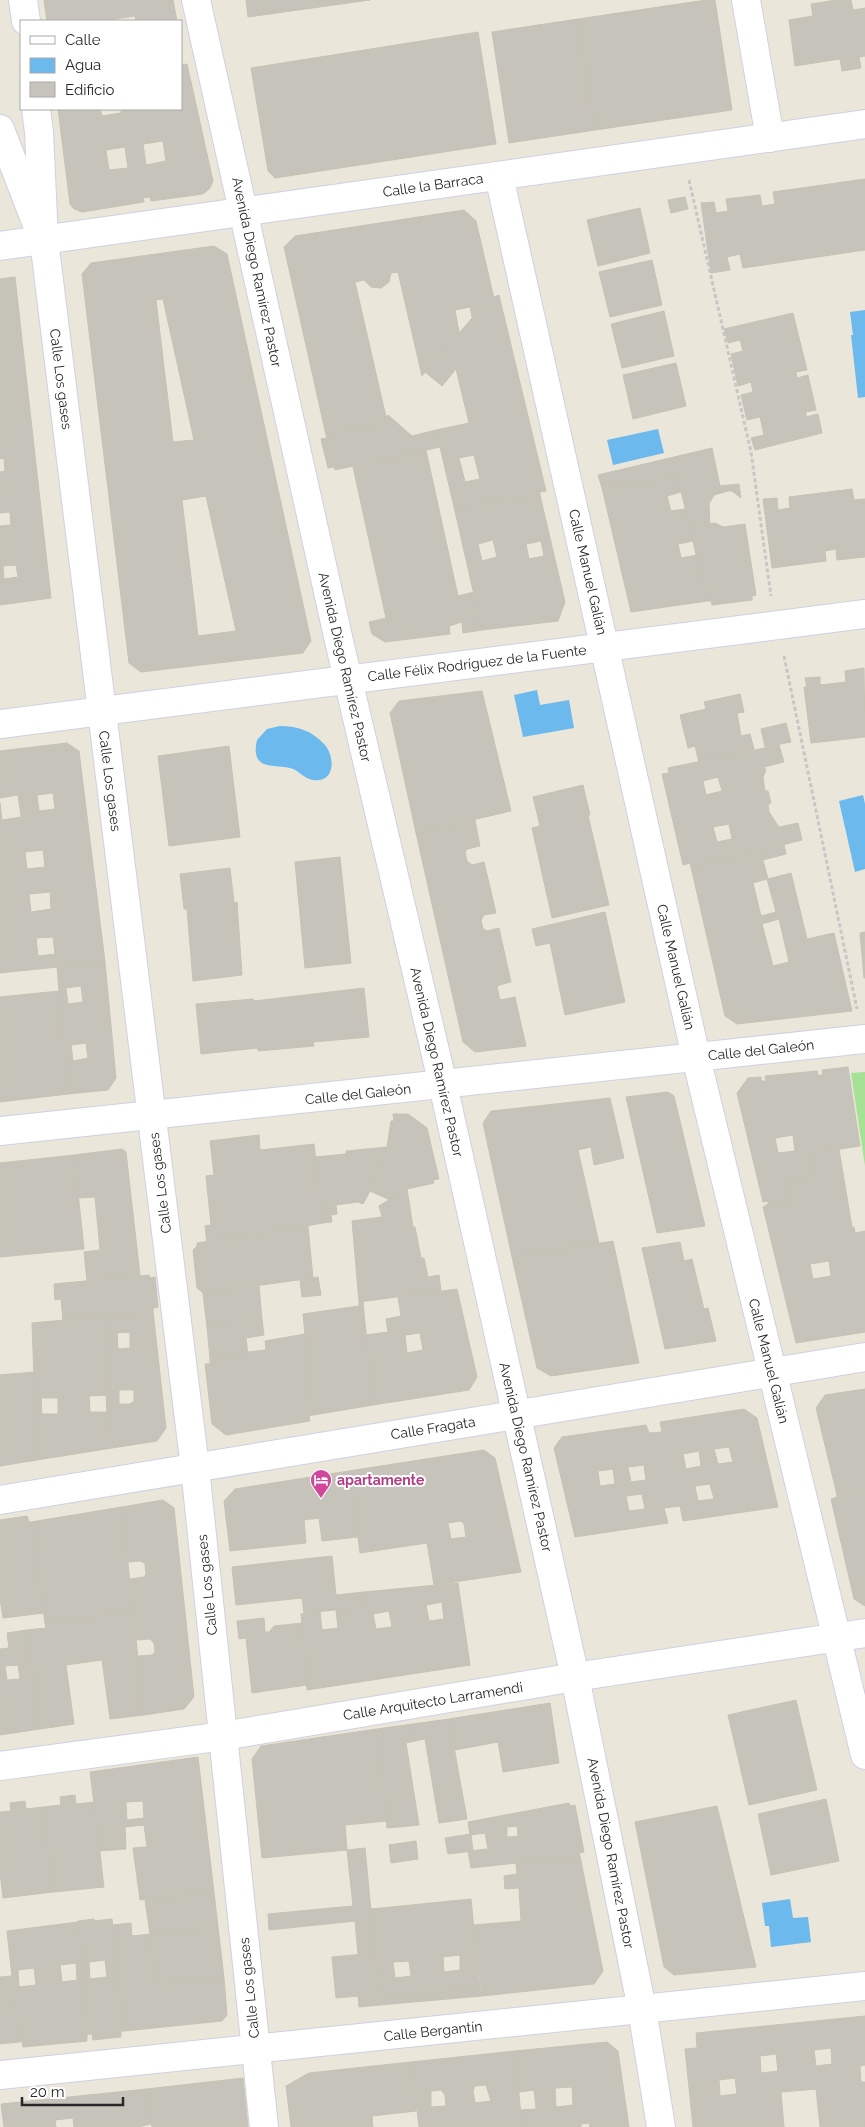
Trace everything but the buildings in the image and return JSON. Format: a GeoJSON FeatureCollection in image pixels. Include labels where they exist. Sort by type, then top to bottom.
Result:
{"type":"FeatureCollection","features":[{"type":"Feature","properties":{"kind":"street"},"geometry":{"type":"LineString","coordinates":[[23,0],[26,20]]}},
{"type":"Feature","properties":{"kind":"street","name":"Avenida Diego Ramírez Pastor"},"geometry":{"type":"LineString","coordinates":[[196,0],[348,680],[443,1085],[575,1677],[642,2009],[661,2127]]}},
{"type":"Feature","properties":{"kind":"street"},"geometry":{"type":"LineString","coordinates":[[746,0],[770,138]]}},
{"type":"Feature","properties":{"kind":"street","name":"Calle Los gases"},"geometry":{"type":"LineString","coordinates":[[36,110],[39,132],[44,240],[194,1468],[264,2127]]}},
{"type":"Feature","properties":{"kind":"street","name":"Calle la Barraca"},"geometry":{"type":"LineString","coordinates":[[0,246],[865,124]]}},
{"type":"Feature","properties":{"kind":"street","name":"Calle Los gases"},"geometry":{"type":"LineString","coordinates":[[0,129],[31,212],[44,240]]}},
{"type":"Feature","properties":{"kind":"street","name":"Calle Manuel Galián"},"geometry":{"type":"LineString","coordinates":[[499,176],[696,1057],[865,1755]]}},
{"type":"Feature","properties":{"kind":"street","name":"Calle Félix Rodríguez de la Fuente"},"geometry":{"type":"LineString","coordinates":[[0,724],[865,614]]}},
{"type":"Feature","properties":{"kind":"street","name":"Calle del Galeón"},"geometry":{"type":"LineString","coordinates":[[0,1131],[865,1039]]}},
{"type":"Feature","properties":{"kind":"street","name":"Calle Fragata"},"geometry":{"type":"LineString","coordinates":[[0,1500],[865,1357]]}},
{"type":"Feature","properties":{"kind":"street","name":"Calle Arquitecto Larramendi"},"geometry":{"type":"LineString","coordinates":[[0,1766],[222,1736],[575,1677],[865,1632]]}},
{"type":"Feature","properties":{"kind":"street","name":"Calle Bergantín"},"geometry":{"type":"LineString","coordinates":[[0,2075],[865,1986]]}},
{"type":"Feature","properties":{"kind":"green space"},"geometry":{"type":"Polygon","coordinates":[[[865,1072],[865,1166],[851,1073],[865,1072]]]}},
{"type":"Feature","properties":{"kind":"water"},"geometry":{"type":"Polygon","coordinates":[[[865,310],[865,397],[858,398],[850,312],[865,310]]]}},
{"type":"Feature","properties":{"kind":"water"},"geometry":{"type":"Polygon","coordinates":[[[658,429],[664,453],[613,465],[607,440],[658,429]]]}},
{"type":"Feature","properties":{"kind":"water"},"geometry":{"type":"Polygon","coordinates":[[[537,690],[540,705],[569,700],[574,728],[523,737],[514,695],[537,690]]]}},
{"type":"Feature","properties":{"kind":"water"},"geometry":{"type":"Polygon","coordinates":[[[280,726],[304,730],[324,744],[328,749],[332,762],[326,777],[320,780],[313,780],[293,769],[270,766],[260,761],[256,750],[257,740],[267,729],[280,726]]]}},
{"type":"Feature","properties":{"kind":"water"},"geometry":{"type":"Polygon","coordinates":[[[863,795],[865,804],[865,869],[855,872],[839,801],[863,795]]]}},
{"type":"Feature","properties":{"kind":"water"},"geometry":{"type":"Polygon","coordinates":[[[790,1899],[793,1918],[808,1917],[811,1942],[771,1947],[769,1926],[765,1926],[762,1903],[790,1899]]]}},
{"type":"Feature","properties":{"kind":"place","name":"apartamente"},"geometry":{"type":"Point","coordinates":[321,1499]}}]}
